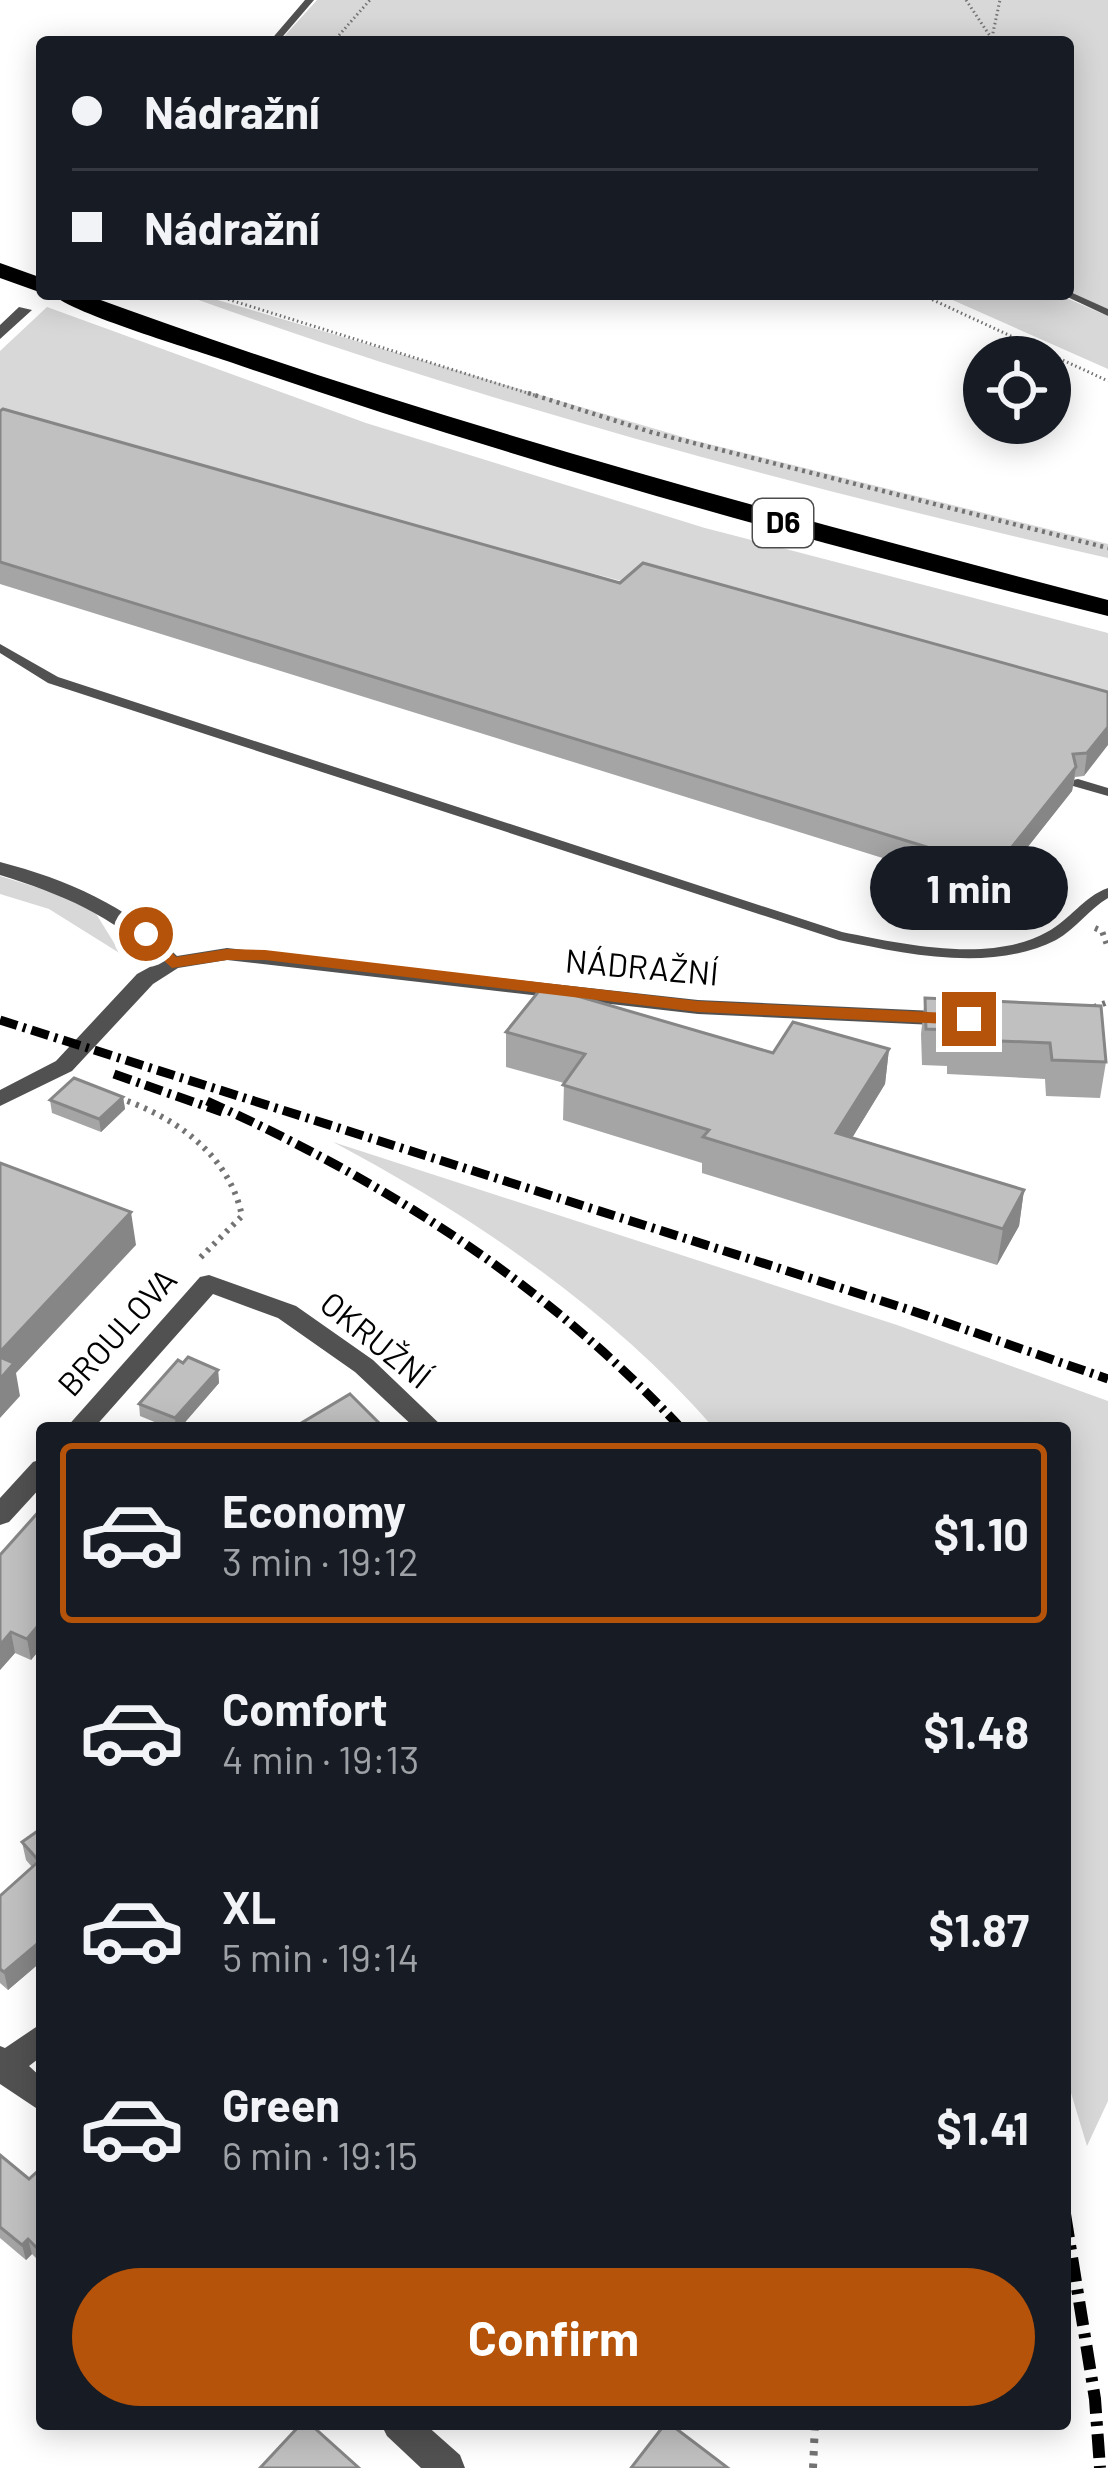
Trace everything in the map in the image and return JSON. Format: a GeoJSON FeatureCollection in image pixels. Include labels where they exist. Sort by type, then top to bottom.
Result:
{"type":"FeatureCollection","features":[{"type":"Feature","properties":{"kind":"highway"},"geometry":{"type":"LineString","coordinates":[[0,248],[36,262]]}},
{"type":"Feature","properties":{"kind":"highway"},"geometry":{"type":"LineString","coordinates":[[0,270],[36,284]]}},
{"type":"Feature","properties":{"kind":"highway","name":"D6"},"geometry":{"type":"LineString","coordinates":[[80,300],[459,430],[713,504],[1108,608]]}},
{"type":"Feature","properties":{"kind":"highway","name":"D6"},"geometry":{"type":"LineString","coordinates":[[142,300],[484,415],[735,487],[1108,583]]}},
{"type":"Feature","properties":{"kind":"street"},"geometry":{"type":"LineString","coordinates":[[0,334],[25,310]]}},
{"type":"Feature","properties":{"kind":"street"},"geometry":{"type":"LineString","coordinates":[[0,868],[95,898],[146,934],[172,963],[146,979],[64,1066],[0,1099]]}},
{"type":"Feature","properties":{"kind":"street","name":"NÁDRAŽNÍ"},"geometry":{"type":"LineString","coordinates":[[172,963],[227,954],[265,955],[698,1007],[989,1019]]}},
{"type":"Feature","properties":{"kind":"street","name":"BROULOVA"},"geometry":{"type":"LineString","coordinates":[[84,1422],[209,1283]]}},
{"type":"Feature","properties":{"kind":"street","name":"OKRUŽNÍ"},"geometry":{"type":"LineString","coordinates":[[209,1283],[286,1312],[364,1366],[425,1422]]}},
{"type":"Feature","properties":{"kind":"street"},"geometry":{"type":"LineString","coordinates":[[0,1515],[36,1476]]}},
{"type":"Feature","properties":{"kind":"street"},"geometry":{"type":"LineString","coordinates":[[36,2041],[2,2065],[36,2093]]}},
{"type":"Feature","properties":{"kind":"street"},"geometry":{"type":"LineString","coordinates":[[406,2430],[448,2468]]}},
{"type":"Feature","properties":{"kind":"lane"},"geometry":{"type":"LineString","coordinates":[[278,36],[310,0]]}},
{"type":"Feature","properties":{"kind":"lane"},"geometry":{"type":"LineString","coordinates":[[1074,298],[1108,313]]}},
{"type":"Feature","properties":{"kind":"lane"},"geometry":{"type":"LineString","coordinates":[[0,648],[53,680],[839,936],[927,950],[1008,950],[1054,936],[1090,901],[1108,892]]}},
{"type":"Feature","properties":{"kind":"lane"},"geometry":{"type":"LineString","coordinates":[[1078,783],[1108,792]]}},
{"type":"Feature","properties":{"kind":"path"},"geometry":{"type":"LineString","coordinates":[[337,36],[370,0]]}},
{"type":"Feature","properties":{"kind":"path"},"geometry":{"type":"LineString","coordinates":[[966,0],[988,36]]}},
{"type":"Feature","properties":{"kind":"path"},"geometry":{"type":"LineString","coordinates":[[991,36],[1000,0]]}},
{"type":"Feature","properties":{"kind":"path"},"geometry":{"type":"LineString","coordinates":[[230,300],[654,434],[1108,548]]}},
{"type":"Feature","properties":{"kind":"path"},"geometry":{"type":"LineString","coordinates":[[933,300],[1108,381]]}},
{"type":"Feature","properties":{"kind":"path"},"geometry":{"type":"LineString","coordinates":[[996,893],[1058,914]]}},
{"type":"Feature","properties":{"kind":"path"},"geometry":{"type":"LineString","coordinates":[[1085,924],[1102,931],[1108,948]]}},
{"type":"Feature","properties":{"kind":"path"},"geometry":{"type":"LineString","coordinates":[[1088,1010],[1108,1001]]}},
{"type":"Feature","properties":{"kind":"path"},"geometry":{"type":"LineString","coordinates":[[100,1090],[164,1115],[179,1127],[212,1157],[241,1204],[242,1216],[202,1253],[194,1268],[209,1283]]}},
{"type":"Feature","properties":{"kind":"path"},"geometry":{"type":"LineString","coordinates":[[813,2468],[815,2430]]}},
{"type":"Feature","properties":{"kind":"shaded area"},"geometry":{"type":"Polygon","coordinates":[[[317,0],[1108,0],[1108,310],[1074,295],[1074,36],[284,36],[317,0]]]}},
{"type":"Feature","properties":{"kind":"shaded area"},"geometry":{"type":"Polygon","coordinates":[[[199,300],[217,300],[693,440],[1108,544],[1108,558],[641,440],[199,300]]]}},
{"type":"Feature","properties":{"kind":"shaded area"},"geometry":{"type":"Polygon","coordinates":[[[953,300],[1071,300],[1108,316],[1108,369],[1071,353],[1071,336],[1034,336],[953,300]]]}},
{"type":"Feature","properties":{"kind":"shaded area"},"geometry":{"type":"Polygon","coordinates":[[[47,307],[366,423],[705,528],[1108,633],[1108,707],[0,420],[0,351],[47,307]]]}},
{"type":"Feature","properties":{"kind":"shaded area"},"geometry":{"type":"Polygon","coordinates":[[[0,876],[90,904],[121,954],[49,909],[0,894],[0,876]]]}},
{"type":"Feature","properties":{"kind":"shaded area"},"geometry":{"type":"Polygon","coordinates":[[[333,1142],[897,1325],[1108,1401],[1108,2101],[1087,2146],[1071,2093],[1071,1422],[708,1422],[584,1304],[488,1234],[333,1142]]]}},
{"type":"Feature","properties":{"kind":"building"},"geometry":{"type":"Polygon","coordinates":[[[3,409],[620,583],[643,563],[1108,692],[1108,727],[1087,753],[1073,754],[1076,767],[995,868],[0,562],[3,409]]]}},
{"type":"Feature","properties":{"kind":"building"},"geometry":{"type":"Polygon","coordinates":[[[543,986],[773,1053],[793,1022],[889,1049],[836,1133],[1024,1190],[1003,1229],[703,1137],[709,1130],[563,1085],[585,1054],[506,1032],[543,986]]]}},
{"type":"Feature","properties":{"kind":"building"},"geometry":{"type":"Polygon","coordinates":[[[925,998],[1101,1006],[1106,1062],[1052,1060],[1050,1043],[952,1039],[952,1030],[926,1029],[925,998]]]}},
{"type":"Feature","properties":{"kind":"building"},"geometry":{"type":"Polygon","coordinates":[[[74,1078],[123,1097],[99,1119],[50,1100],[74,1078]]]}},
{"type":"Feature","properties":{"kind":"building"},"geometry":{"type":"Polygon","coordinates":[[[0,1163],[131,1212],[0,1352],[0,1163]]]}},
{"type":"Feature","properties":{"kind":"building"},"geometry":{"type":"Polygon","coordinates":[[[0,1357],[14,1363],[0,1379],[0,1357]]]}},
{"type":"Feature","properties":{"kind":"building"},"geometry":{"type":"Polygon","coordinates":[[[188,1357],[218,1370],[175,1418],[139,1404],[178,1360],[183,1363],[188,1357]]]}},
{"type":"Feature","properties":{"kind":"building"},"geometry":{"type":"Polygon","coordinates":[[[350,1394],[378,1422],[303,1422],[350,1394]]]}},
{"type":"Feature","properties":{"kind":"building"},"geometry":{"type":"Polygon","coordinates":[[[36,1515],[36,1628],[27,1639],[11,1632],[0,1645],[0,1555],[36,1515]]]}},
{"type":"Feature","properties":{"kind":"building"},"geometry":{"type":"Polygon","coordinates":[[[36,1832],[36,1858],[22,1842],[36,1832]]]}},
{"type":"Feature","properties":{"kind":"building"},"geometry":{"type":"Polygon","coordinates":[[[36,1864],[36,1945],[4,1972],[0,1969],[0,1896],[36,1864]]]}},
{"type":"Feature","properties":{"kind":"building"},"geometry":{"type":"Polygon","coordinates":[[[0,2155],[29,2179],[36,2173],[36,2247],[28,2239],[22,2245],[0,2227],[0,2155]]]}},
{"type":"Feature","properties":{"kind":"building"},"geometry":{"type":"Polygon","coordinates":[[[295,2430],[317,2430],[359,2468],[260,2468],[295,2430]]]}},
{"type":"Feature","properties":{"kind":"building"},"geometry":{"type":"Polygon","coordinates":[[[660,2430],[678,2430],[728,2468],[631,2468],[660,2430]]]}},
{"type":"Feature","properties":{"kind":"railway"},"geometry":{"type":"LineString","coordinates":[[0,1020],[907,1309],[1108,1379]]}},
{"type":"Feature","properties":{"kind":"railway"},"geometry":{"type":"LineString","coordinates":[[114,1074],[222,1112]]}},
{"type":"Feature","properties":{"kind":"railway"},"geometry":{"type":"LineString","coordinates":[[207,1101],[338,1166],[461,1241],[575,1328],[675,1422]]}},
{"type":"Feature","properties":{"kind":"railway"},"geometry":{"type":"LineString","coordinates":[[1071,2251],[1095,2399],[1100,2468]]}},
{"type":"Feature","properties":{"kind":"route"},"geometry":{"type":"LineString","coordinates":[[146,934],[172,963],[227,954],[265,955],[698,1007],[969,1019]]}}]}
